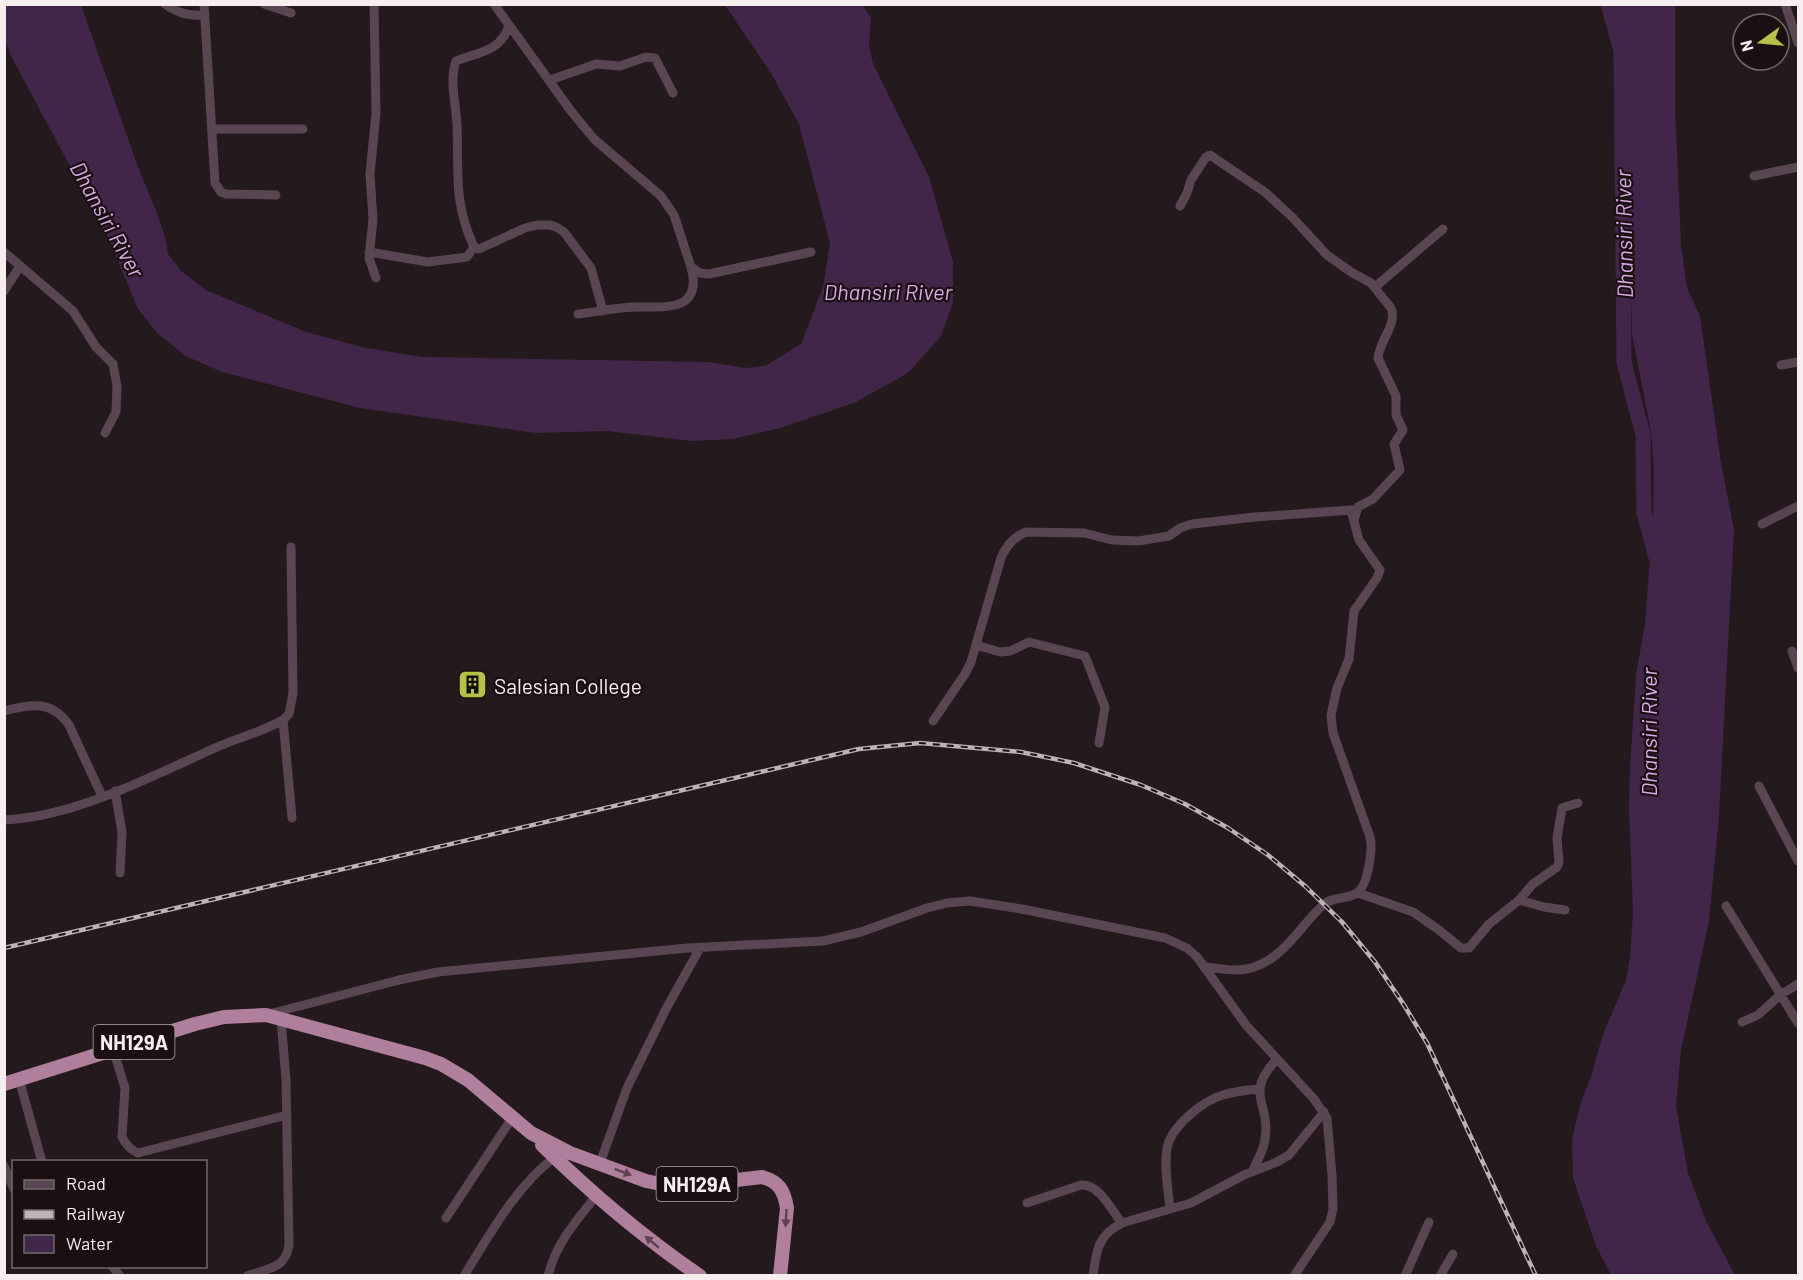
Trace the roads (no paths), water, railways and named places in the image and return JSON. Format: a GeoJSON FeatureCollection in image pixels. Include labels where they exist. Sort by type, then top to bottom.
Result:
{"type":"FeatureCollection","features":[{"type":"Feature","properties":{"kind":"highway","name":"NH129A"},"geometry":{"type":"LineString","coordinates":[[4,1084],[112,1049],[224,1017],[266,1015],[350,1039],[403,1051],[441,1064],[468,1080],[531,1133],[597,1196],[661,1249],[700,1275]]}},
{"type":"Feature","properties":{"kind":"highway","name":"NH129A"},"geometry":{"type":"LineString","coordinates":[[531,1133],[555,1146],[646,1181],[661,1184],[693,1185],[762,1177],[773,1180],[781,1187],[787,1208],[780,1275]]}},
{"type":"Feature","properties":{"kind":"street"},"geometry":{"type":"LineString","coordinates":[[165,4],[183,14],[205,15]]}},
{"type":"Feature","properties":{"kind":"street"},"geometry":{"type":"LineString","coordinates":[[204,4],[213,129],[214,179],[218,189],[226,194],[276,195]]}},
{"type":"Feature","properties":{"kind":"street"},"geometry":{"type":"LineString","coordinates":[[264,4],[291,13]]}},
{"type":"Feature","properties":{"kind":"street"},"geometry":{"type":"LineString","coordinates":[[374,4],[376,113],[370,174],[373,219],[369,258],[376,278]]}},
{"type":"Feature","properties":{"kind":"street"},"geometry":{"type":"LineString","coordinates":[[494,4],[571,111],[594,139],[661,196],[674,214],[691,267],[693,288],[680,305],[578,314]]}},
{"type":"Feature","properties":{"kind":"street"},"geometry":{"type":"LineString","coordinates":[[1785,4],[1798,43]]}},
{"type":"Feature","properties":{"kind":"street"},"geometry":{"type":"LineString","coordinates":[[474,248],[459,205],[453,71],[456,61],[501,43],[509,25]]}},
{"type":"Feature","properties":{"kind":"street"},"geometry":{"type":"LineString","coordinates":[[550,80],[596,64],[620,66],[646,57],[655,58],[673,93]]}},
{"type":"Feature","properties":{"kind":"street"},"geometry":{"type":"LineString","coordinates":[[213,129],[303,129]]}},
{"type":"Feature","properties":{"kind":"street"},"geometry":{"type":"LineString","coordinates":[[1179,206],[1187,193],[1191,180],[1206,157],[1210,155],[1266,193],[1327,255],[1375,287],[1393,313],[1393,322],[1383,340],[1378,358],[1396,396],[1396,415],[1404,432],[1394,444],[1400,471],[1373,499],[1358,507],[1354,522]]}},
{"type":"Feature","properties":{"kind":"street"},"geometry":{"type":"LineString","coordinates":[[1754,176],[1798,167]]}},
{"type":"Feature","properties":{"kind":"street"},"geometry":{"type":"LineString","coordinates":[[474,248],[487,247],[516,232],[537,225],[556,227],[564,232],[591,268],[603,310]]}},
{"type":"Feature","properties":{"kind":"street"},"geometry":{"type":"LineString","coordinates":[[1375,287],[1443,229]]}},
{"type":"Feature","properties":{"kind":"street"},"geometry":{"type":"LineString","coordinates":[[369,252],[428,262],[467,256],[474,248]]}},
{"type":"Feature","properties":{"kind":"street"},"geometry":{"type":"LineString","coordinates":[[4,252],[73,311],[96,347],[113,364],[117,386],[116,412],[105,433]]}},
{"type":"Feature","properties":{"kind":"street"},"geometry":{"type":"LineString","coordinates":[[691,267],[700,273],[709,273],[811,252]]}},
{"type":"Feature","properties":{"kind":"street"},"geometry":{"type":"LineString","coordinates":[[4,291],[20,266]]}},
{"type":"Feature","properties":{"kind":"street"},"geometry":{"type":"LineString","coordinates":[[1781,365],[1798,362]]}},
{"type":"Feature","properties":{"kind":"street"},"geometry":{"type":"LineString","coordinates":[[1762,524],[1798,506]]}},
{"type":"Feature","properties":{"kind":"street"},"geometry":{"type":"LineString","coordinates":[[933,721],[965,674],[976,645],[1001,558],[1012,541],[1021,534],[1084,534],[1112,540],[1138,541],[1166,537],[1192,524],[1351,510],[1362,545],[1380,570],[1354,611],[1348,659],[1337,688],[1331,715],[1333,732],[1372,843],[1364,885],[1358,893],[1324,904],[1282,950],[1270,959],[1248,969],[1206,967]]}},
{"type":"Feature","properties":{"kind":"street"},"geometry":{"type":"LineString","coordinates":[[4,820],[55,813],[147,780],[217,747],[283,720],[289,714],[293,693],[291,547]]}},
{"type":"Feature","properties":{"kind":"street"},"geometry":{"type":"LineString","coordinates":[[976,645],[1000,652],[1010,651],[1029,642],[1085,656],[1105,707],[1099,743]]}},
{"type":"Feature","properties":{"kind":"street"},"geometry":{"type":"LineString","coordinates":[[1792,651],[1798,668]]}},
{"type":"Feature","properties":{"kind":"street"},"geometry":{"type":"LineString","coordinates":[[4,711],[39,705],[57,712],[69,725],[102,796]]}},
{"type":"Feature","properties":{"kind":"street"},"geometry":{"type":"LineString","coordinates":[[283,720],[292,818]]}},
{"type":"Feature","properties":{"kind":"street"},"geometry":{"type":"LineString","coordinates":[[1759,786],[1798,861]]}},
{"type":"Feature","properties":{"kind":"street"},"geometry":{"type":"LineString","coordinates":[[115,791],[122,832],[120,873]]}},
{"type":"Feature","properties":{"kind":"street"},"geometry":{"type":"LineString","coordinates":[[1358,893],[1413,912],[1461,948],[1466,949],[1474,944],[1489,924],[1519,900],[1533,884],[1557,867],[1559,862],[1557,838],[1561,811],[1564,806],[1578,803]]}},
{"type":"Feature","properties":{"kind":"street"},"geometry":{"type":"LineString","coordinates":[[1519,900],[1565,910]]}},
{"type":"Feature","properties":{"kind":"street"},"geometry":{"type":"LineString","coordinates":[[266,1015],[438,972],[700,948],[823,941],[861,932],[937,906],[970,901],[1022,909],[1165,938],[1187,948],[1206,967],[1241,1018],[1324,1112],[1329,1132],[1333,1209],[1326,1230],[1294,1275]]}},
{"type":"Feature","properties":{"kind":"street"},"geometry":{"type":"LineString","coordinates":[[1726,906],[1798,1023]]}},
{"type":"Feature","properties":{"kind":"street"},"geometry":{"type":"LineString","coordinates":[[600,1163],[627,1088],[666,1009],[700,948]]}},
{"type":"Feature","properties":{"kind":"street"},"geometry":{"type":"LineString","coordinates":[[1742,1022],[1758,1015],[1780,995],[1798,984]]}},
{"type":"Feature","properties":{"kind":"street"},"geometry":{"type":"LineString","coordinates":[[247,1275],[269,1269],[284,1260],[288,1254],[287,1115],[281,1019]]}},
{"type":"Feature","properties":{"kind":"street"},"geometry":{"type":"LineString","coordinates":[[112,1049],[125,1088],[122,1137],[132,1151],[138,1153],[287,1115]]}},
{"type":"Feature","properties":{"kind":"street"},"geometry":{"type":"LineString","coordinates":[[1253,1170],[1265,1140],[1260,1089],[1266,1071],[1277,1059]]}},
{"type":"Feature","properties":{"kind":"street"},"geometry":{"type":"LineString","coordinates":[[19,1079],[42,1160]]}},
{"type":"Feature","properties":{"kind":"street"},"geometry":{"type":"LineString","coordinates":[[1170,1209],[1166,1161],[1173,1130],[1214,1098],[1232,1092],[1260,1089]]}},
{"type":"Feature","properties":{"kind":"street"},"geometry":{"type":"LineString","coordinates":[[1093,1275],[1095,1258],[1106,1232],[1122,1223],[1191,1203],[1253,1170],[1277,1162],[1289,1155],[1324,1112]]}},
{"type":"Feature","properties":{"kind":"street"},"geometry":{"type":"LineString","coordinates":[[447,1218],[512,1118]]}},
{"type":"Feature","properties":{"kind":"street"},"geometry":{"type":"LineString","coordinates":[[464,1275],[506,1211],[532,1177],[555,1157]]}},
{"type":"Feature","properties":{"kind":"street"},"geometry":{"type":"LineString","coordinates":[[4,1166],[12,1184]]}},
{"type":"Feature","properties":{"kind":"street"},"geometry":{"type":"LineString","coordinates":[[1027,1203],[1081,1185],[1089,1185],[1097,1190],[1122,1223]]}},
{"type":"Feature","properties":{"kind":"street"},"geometry":{"type":"LineString","coordinates":[[548,1275],[562,1239],[597,1196]]}},
{"type":"Feature","properties":{"kind":"street"},"geometry":{"type":"LineString","coordinates":[[1405,1275],[1429,1222]]}},
{"type":"Feature","properties":{"kind":"street"},"geometry":{"type":"LineString","coordinates":[[1440,1275],[1453,1254]]}},
{"type":"Feature","properties":{"kind":"water","name":"Dhansiri River"},"geometry":{"type":"Polygon","coordinates":[[[4,5],[81,5],[138,167],[157,213],[168,254],[181,271],[206,290],[306,332],[366,348],[422,357],[709,362],[746,368],[765,366],[801,344],[823,287],[830,243],[799,124],[772,75],[725,5],[862,5],[871,17],[869,46],[873,64],[929,177],[953,262],[953,303],[941,336],[908,373],[854,403],[780,428],[733,439],[693,441],[607,431],[536,433],[360,408],[222,372],[186,356],[158,334],[138,309],[109,239],[12,58],[5,40],[4,5]]]}},
{"type":"Feature","properties":{"kind":"water","name":"Dhansiri River"},"geometry":{"type":"Polygon","coordinates":[[[1609,5],[1675,5],[1675,106],[1681,244],[1687,288],[1700,316],[1721,463],[1734,530],[1719,816],[1709,921],[1681,1050],[1676,1106],[1688,1173],[1706,1221],[1735,1275],[1611,1275],[1596,1246],[1573,1178],[1572,1140],[1580,1105],[1591,1077],[1602,1037],[1626,980],[1630,958],[1633,911],[1629,809],[1630,768],[1636,675],[1645,624],[1653,519],[1654,467],[1651,432],[1632,334],[1629,191],[1621,106],[1621,51],[1609,5]]]}},
{"type":"Feature","properties":{"kind":"waterway","name":"Dhansiri River"},"geometry":{"type":"LineString","coordinates":[[1608,4],[1621,51],[1624,362],[1643,435],[1644,513],[1657,561]]}},
{"type":"Feature","properties":{"kind":"railway"},"geometry":{"type":"LineString","coordinates":[[4,948],[859,749],[920,743],[1021,752],[1074,763],[1141,785],[1185,804],[1228,828],[1268,855],[1305,886],[1342,922],[1375,962],[1427,1043],[1536,1276]]}},
{"type":"Feature","properties":{"kind":"place","name":"Salesian College"},"geometry":{"type":"Point","coordinates":[473,685]}}]}
